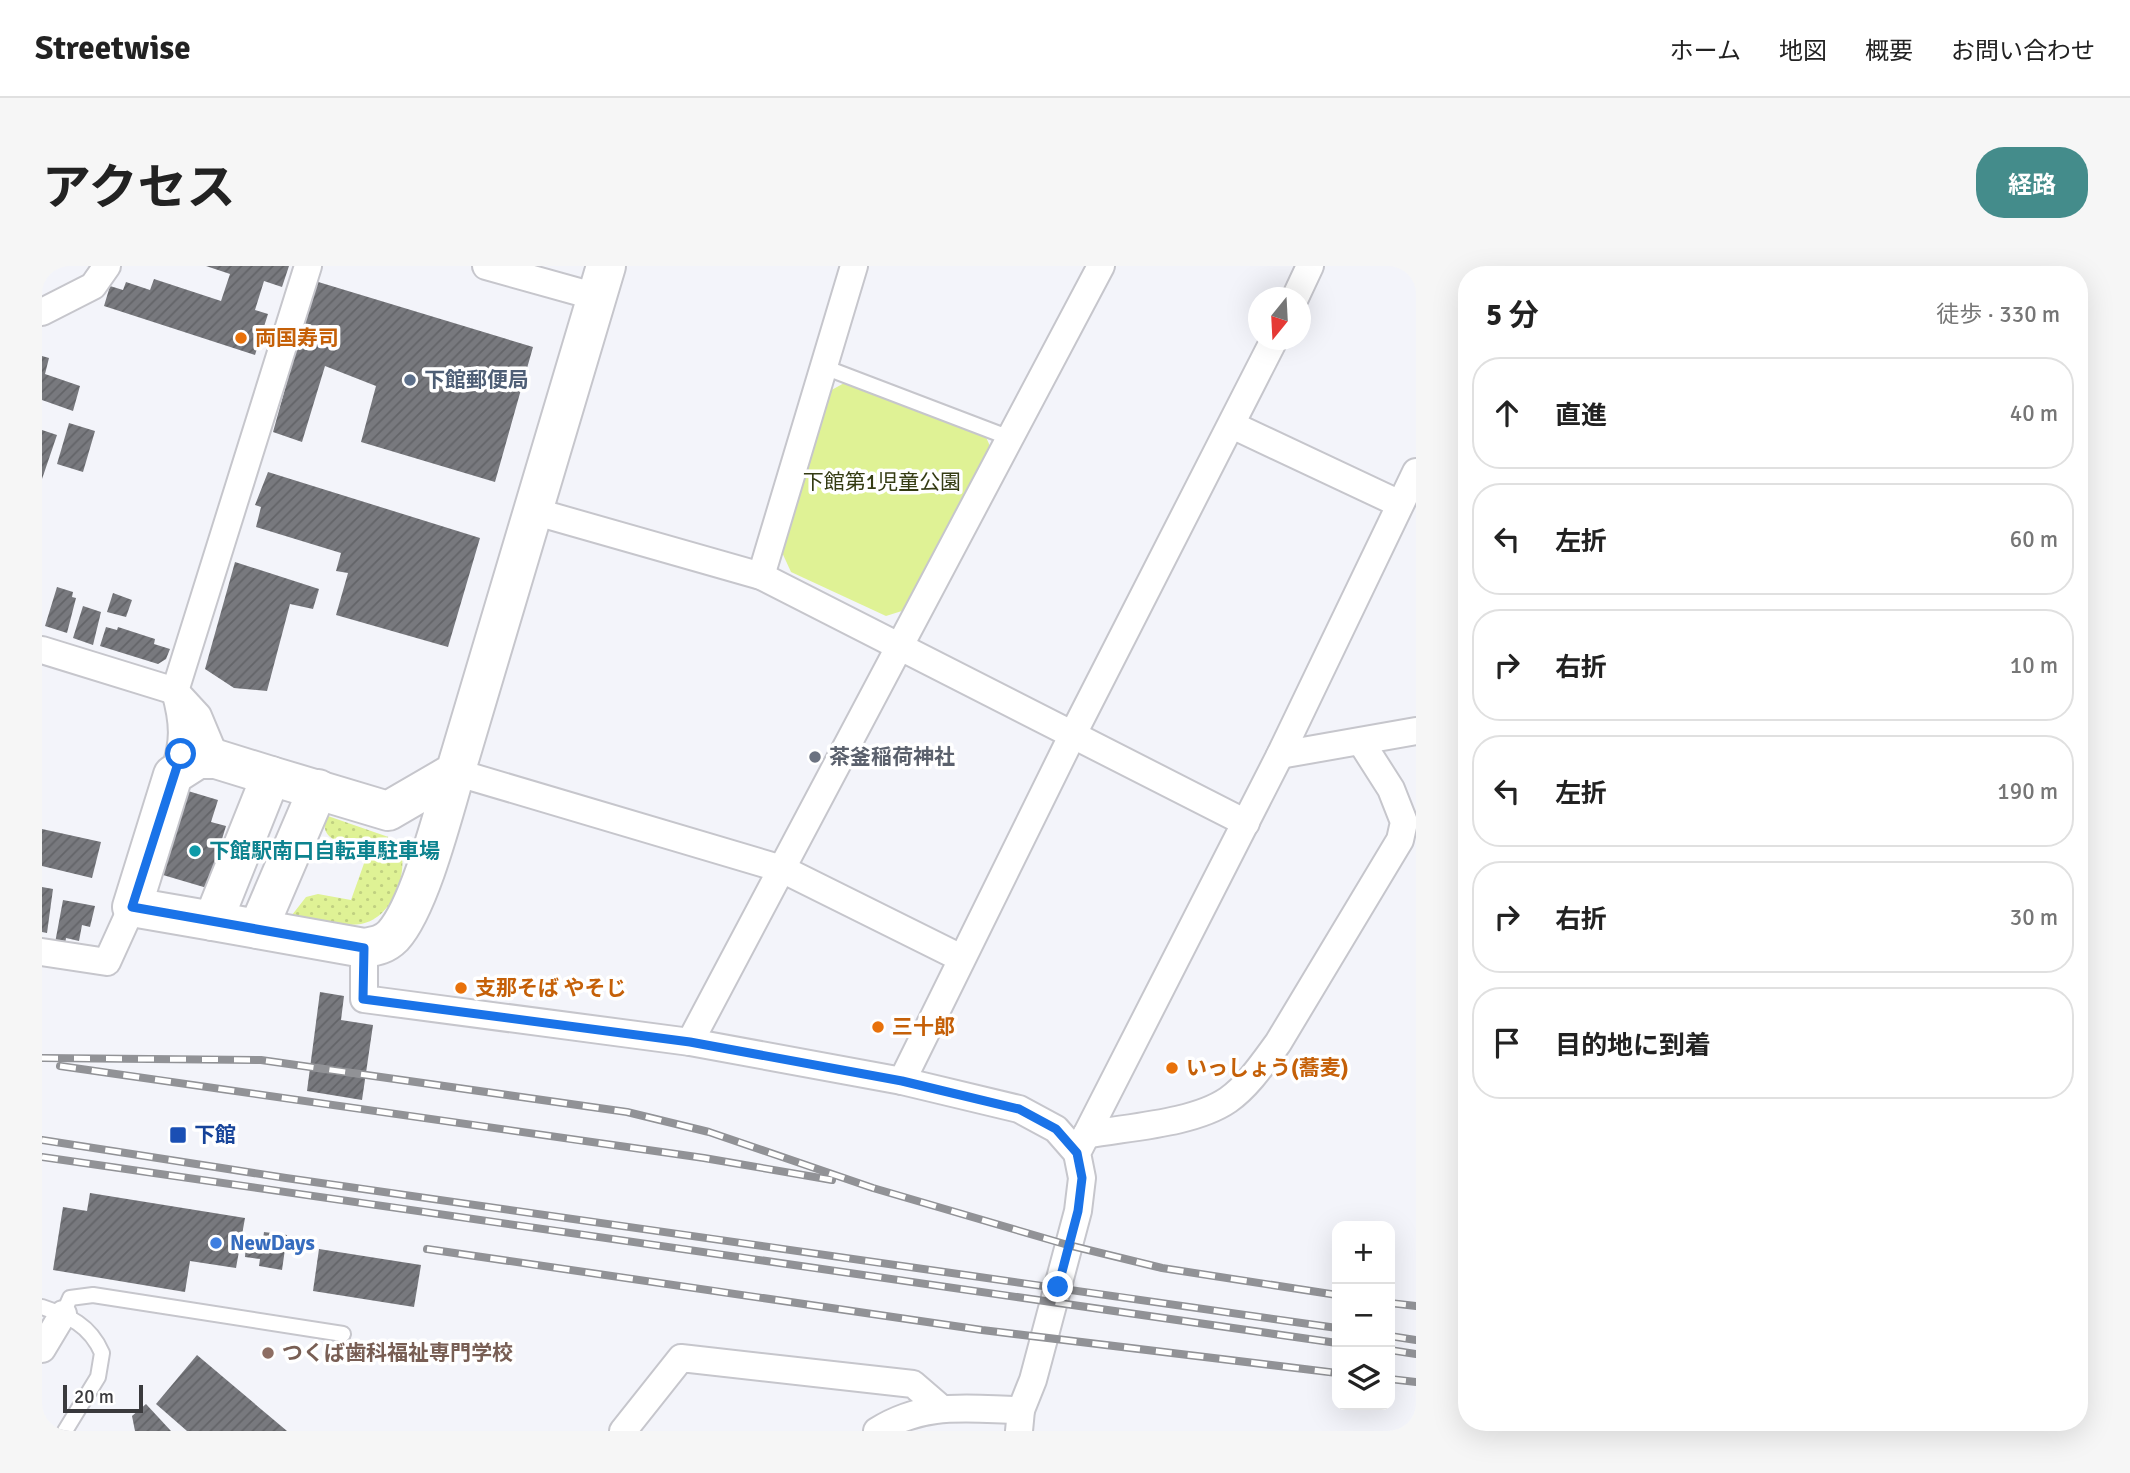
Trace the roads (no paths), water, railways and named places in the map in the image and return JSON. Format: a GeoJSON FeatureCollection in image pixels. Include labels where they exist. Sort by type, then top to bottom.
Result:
{"type":"FeatureCollection","features":[{"type":"Feature","properties":{"kind":"street"},"geometry":{"type":"LineString","coordinates":[[42,312],[93,286],[107,266]]}},
{"type":"Feature","properties":{"kind":"street"},"geometry":{"type":"LineString","coordinates":[[42,953],[107,962],[132,907],[184,737],[184,722],[175,691],[308,266]]}},
{"type":"Feature","properties":{"kind":"street"},"geometry":{"type":"LineString","coordinates":[[132,907],[364,948],[379,946],[391,937],[424,874],[601,281],[486,266]]}},
{"type":"Feature","properties":{"kind":"street"},"geometry":{"type":"LineString","coordinates":[[761,576],[854,266]]}},
{"type":"Feature","properties":{"kind":"street"},"geometry":{"type":"LineString","coordinates":[[690,1042],[1101,266]]}},
{"type":"Feature","properties":{"kind":"street"},"geometry":{"type":"LineString","coordinates":[[1300,287],[1310,266]]}},
{"type":"Feature","properties":{"kind":"street"},"geometry":{"type":"LineString","coordinates":[[902,1081],[1073,734],[1269,350]]}},
{"type":"Feature","properties":{"kind":"street"},"geometry":{"type":"LineString","coordinates":[[1232,425],[1400,504]]}},
{"type":"Feature","properties":{"kind":"street"},"geometry":{"type":"LineString","coordinates":[[877,1431],[898,1418],[924,1409],[942,1409],[1020,1421],[1078,1211],[1082,1178],[1081,1144],[1280,755],[1416,472]]}},
{"type":"Feature","properties":{"kind":"street"},"geometry":{"type":"LineString","coordinates":[[533,511],[761,576],[1246,823]]}},
{"type":"Feature","properties":{"kind":"street"},"geometry":{"type":"LineString","coordinates":[[42,650],[175,691],[198,716],[216,759]]}},
{"type":"Feature","properties":{"kind":"street"},"geometry":{"type":"LineString","coordinates":[[1280,755],[1416,731]]}},
{"type":"Feature","properties":{"kind":"street"},"geometry":{"type":"LineString","coordinates":[[364,948],[363,999],[690,1042],[902,1081],[1019,1109],[1081,1144],[1181,1118],[1229,1100],[1260,1068],[1278,1043],[1399,840],[1404,822],[1391,789],[1360,742]]}},
{"type":"Feature","properties":{"kind":"street"},"geometry":{"type":"LineString","coordinates":[[173,775],[198,759],[216,759],[388,811],[424,874]]}},
{"type":"Feature","properties":{"kind":"street"},"geometry":{"type":"LineString","coordinates":[[388,811],[455,772],[782,869],[961,958]]}},
{"type":"Feature","properties":{"kind":"street"},"geometry":{"type":"LineString","coordinates":[[213,921],[271,776]]}},
{"type":"Feature","properties":{"kind":"street"},"geometry":{"type":"LineString","coordinates":[[258,929],[318,789]]}},
{"type":"Feature","properties":{"kind":"street"},"geometry":{"type":"LineString","coordinates":[[42,1349],[52,1311]]}},
{"type":"Feature","properties":{"kind":"street"},"geometry":{"type":"LineString","coordinates":[[623,1431],[681,1359],[913,1384],[942,1409]]}},
{"type":"Feature","properties":{"kind":"lane"},"geometry":{"type":"LineString","coordinates":[[824,367],[1010,438]]}},
{"type":"Feature","properties":{"kind":"lane"},"geometry":{"type":"LineString","coordinates":[[65,1431],[97,1377],[102,1353],[88,1330],[52,1311],[70,1298],[93,1295],[343,1334]]}},
{"type":"Feature","properties":{"kind":"railway"},"geometry":{"type":"LineString","coordinates":[[42,1058],[261,1060],[627,1112],[709,1132],[873,1188],[1068,1245],[1162,1268],[1332,1294]]}},
{"type":"Feature","properties":{"kind":"railway"},"geometry":{"type":"LineString","coordinates":[[60,1066],[704,1158],[832,1180]]}},
{"type":"Feature","properties":{"kind":"railway"},"geometry":{"type":"LineString","coordinates":[[42,1140],[286,1178],[1332,1327]]}},
{"type":"Feature","properties":{"kind":"railway"},"geometry":{"type":"LineString","coordinates":[[42,1157],[1332,1342]]}},
{"type":"Feature","properties":{"kind":"railway"},"geometry":{"type":"LineString","coordinates":[[427,1249],[982,1330],[1332,1372]]}},
{"type":"Feature","properties":{"kind":"railway"},"geometry":{"type":"LineString","coordinates":[[1395,1304],[1416,1306]]}},
{"type":"Feature","properties":{"kind":"railway"},"geometry":{"type":"LineString","coordinates":[[1395,1337],[1416,1340]]}},
{"type":"Feature","properties":{"kind":"railway"},"geometry":{"type":"LineString","coordinates":[[1395,1351],[1416,1354]]}},
{"type":"Feature","properties":{"kind":"railway"},"geometry":{"type":"LineString","coordinates":[[1395,1380],[1416,1382]]}},
{"type":"Feature","properties":{"kind":"place","name":"両国寿司"},"geometry":{"type":"Point","coordinates":[241,338]}},
{"type":"Feature","properties":{"kind":"place","name":"下館郵便局"},"geometry":{"type":"Point","coordinates":[410,380]}},
{"type":"Feature","properties":{"kind":"place","name":"茶釜稲荷神社"},"geometry":{"type":"Point","coordinates":[815,757]}},
{"type":"Feature","properties":{"kind":"place","name":"下館駅南口自転車駐車場"},"geometry":{"type":"Point","coordinates":[195,851]}},
{"type":"Feature","properties":{"kind":"place","name":"支那そば やそじ"},"geometry":{"type":"Point","coordinates":[461,988]}},
{"type":"Feature","properties":{"kind":"place","name":"三十郎"},"geometry":{"type":"Point","coordinates":[878,1027]}},
{"type":"Feature","properties":{"kind":"place","name":"いっしょう(蕎麦)"},"geometry":{"type":"Point","coordinates":[1172,1068]}},
{"type":"Feature","properties":{"kind":"place","name":"下館"},"geometry":{"type":"Point","coordinates":[178,1135]}},
{"type":"Feature","properties":{"kind":"place","name":"NewDays"},"geometry":{"type":"Point","coordinates":[216,1243]}},
{"type":"Feature","properties":{"kind":"place","name":"つくば歯科福祉専門学校"},"geometry":{"type":"Point","coordinates":[268,1353]}},
{"type":"Feature","properties":{"kind":"park label","name":"下館第1児童公園"},"geometry":{"type":"Point","coordinates":[882,482]}}]}
